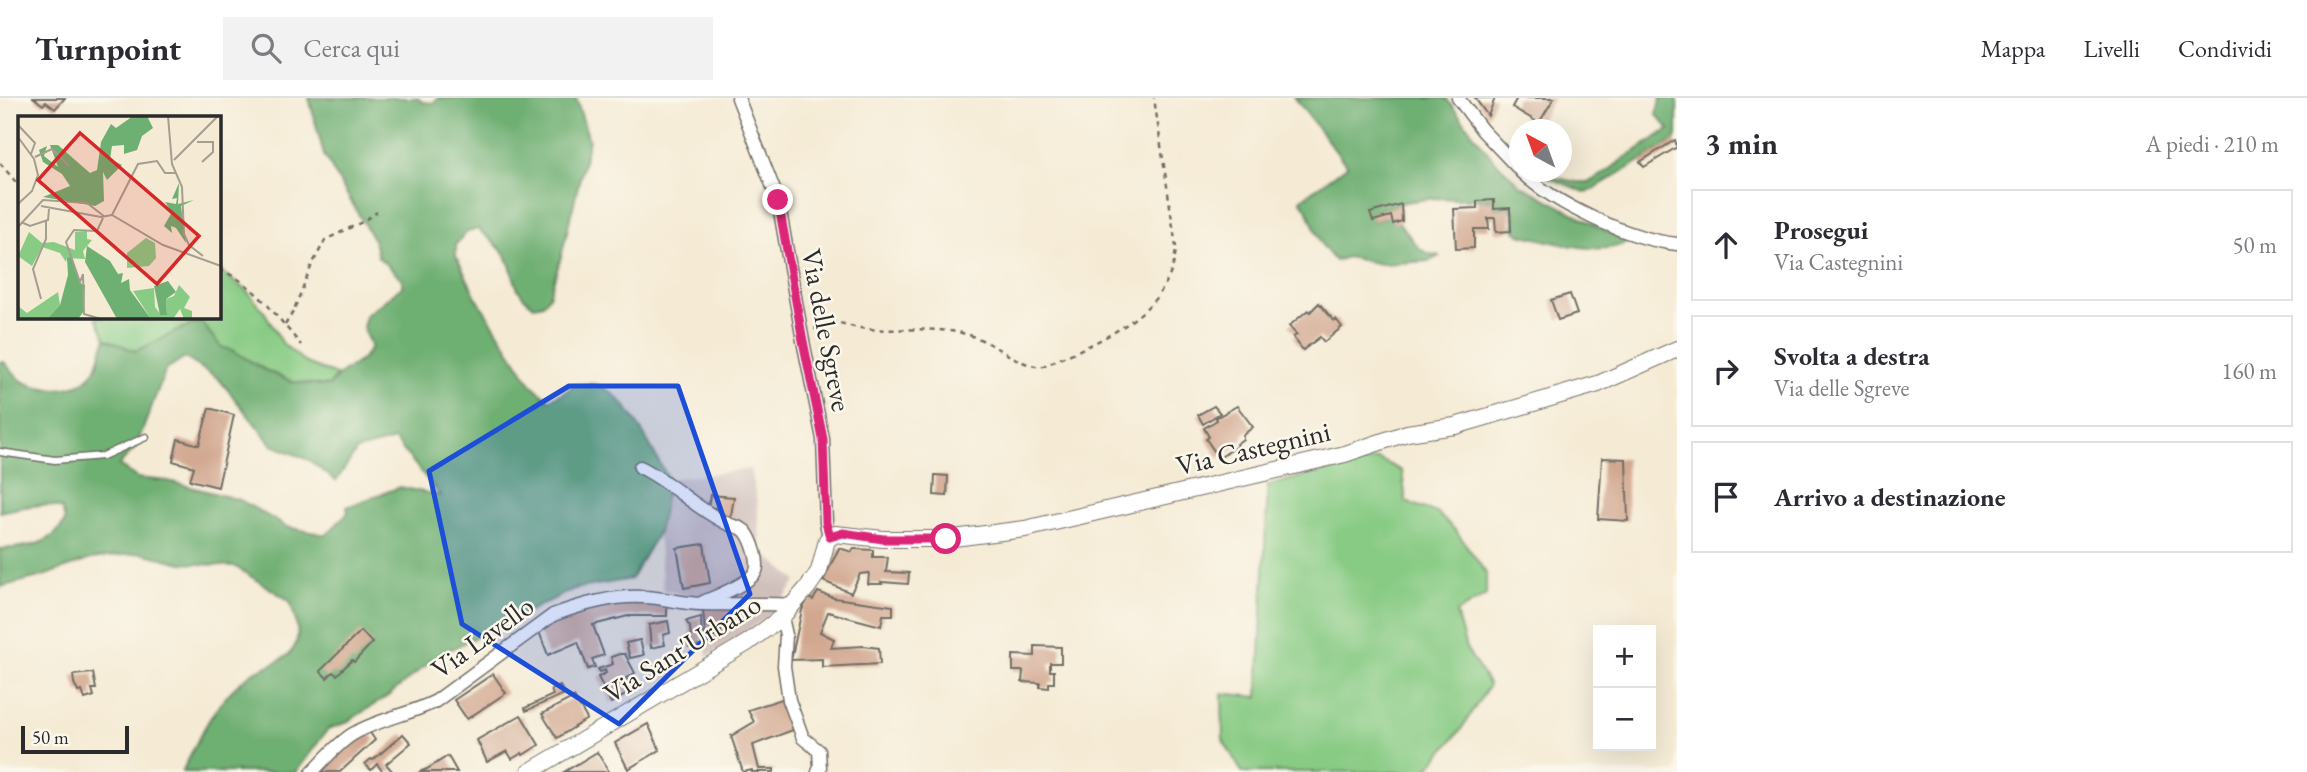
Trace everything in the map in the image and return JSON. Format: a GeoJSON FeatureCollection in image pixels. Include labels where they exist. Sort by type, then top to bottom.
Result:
{"type":"FeatureCollection","features":[{"type":"Feature","properties":{"kind":"street","name":"Via delle Sgreve"},"geometry":{"type":"LineString","coordinates":[[738,98],[778,200],[823,439],[826,523],[830,537]]}},
{"type":"Feature","properties":{"kind":"street"},"geometry":{"type":"LineString","coordinates":[[1458,98],[1509,159]]}},
{"type":"Feature","properties":{"kind":"street"},"geometry":{"type":"LineString","coordinates":[[1535,182],[1554,196],[1620,229],[1639,237],[1677,244]]}},
{"type":"Feature","properties":{"kind":"street","name":"Via Castegnini"},"geometry":{"type":"LineString","coordinates":[[830,537],[843,533],[883,539],[946,539],[1025,528],[1081,516],[1345,454],[1407,433],[1455,426],[1598,384],[1677,349]]}},
{"type":"Feature","properties":{"kind":"street"},"geometry":{"type":"LineString","coordinates":[[640,467],[663,478],[695,503],[728,524],[743,529],[748,535],[758,564],[755,573],[736,587],[700,604]]}},
{"type":"Feature","properties":{"kind":"street","name":"Via Sant'Urbano"},"geometry":{"type":"LineString","coordinates":[[529,772],[747,643],[782,617],[794,605],[818,570],[830,537]]}},
{"type":"Feature","properties":{"kind":"street","name":"Via Lavello"},"geometry":{"type":"LineString","coordinates":[[312,772],[349,736],[364,728],[416,712],[436,701],[553,615],[570,609],[624,597],[642,596],[700,604],[794,605]]}},
{"type":"Feature","properties":{"kind":"street"},"geometry":{"type":"LineString","coordinates":[[782,617],[786,635],[784,666],[789,700],[803,738],[819,751],[818,772]]}},
{"type":"Feature","properties":{"kind":"lane"},"geometry":{"type":"LineString","coordinates":[[0,452],[55,460],[103,456],[146,437]]}},
{"type":"Feature","properties":{"kind":"path"},"geometry":{"type":"LineString","coordinates":[[805,350],[817,324],[827,320],[860,328],[973,336],[1028,366],[1041,367],[1114,334],[1150,305],[1163,287],[1175,257],[1176,247],[1154,98]]}},
{"type":"Feature","properties":{"kind":"path"},"geometry":{"type":"LineString","coordinates":[[0,163],[18,185]]}},
{"type":"Feature","properties":{"kind":"path"},"geometry":{"type":"LineString","coordinates":[[285,326],[325,240],[377,212]]}},
{"type":"Feature","properties":{"kind":"path"},"geometry":{"type":"LineString","coordinates":[[220,270],[233,274],[268,306],[301,345]]}},
{"type":"Feature","properties":{"kind":"highlighted area"},"geometry":{"type":"Polygon","coordinates":[[[569,386],[678,386],[750,594],[619,724],[462,624],[429,471],[569,386]]]}},
{"type":"Feature","properties":{"kind":"shaded area"},"geometry":{"type":"Polygon","coordinates":[[[750,469],[757,500],[761,551],[797,581],[772,614],[707,657],[700,599],[663,590],[658,533],[669,479],[750,469]]]}},
{"type":"Feature","properties":{"kind":"green space"},"geometry":{"type":"Polygon","coordinates":[[[309,98],[417,98],[433,103],[438,98],[576,98],[589,140],[561,257],[549,296],[543,304],[534,306],[522,295],[505,254],[478,229],[467,232],[456,244],[456,256],[476,297],[531,384],[549,400],[569,390],[572,385],[594,384],[607,390],[629,411],[669,479],[658,533],[631,579],[574,589],[437,656],[388,696],[345,723],[328,729],[296,772],[182,772],[210,719],[228,694],[251,674],[282,660],[294,647],[297,628],[290,601],[234,566],[182,563],[141,553],[91,559],[43,576],[0,587],[0,549],[37,544],[53,536],[65,521],[62,509],[47,506],[0,512],[0,362],[4,362],[21,380],[33,385],[52,389],[72,387],[89,378],[95,370],[106,339],[135,351],[201,322],[221,347],[267,371],[293,382],[329,386],[367,354],[371,347],[363,328],[366,315],[402,287],[402,279],[378,257],[374,241],[324,155],[309,98]],[[185,358],[166,369],[136,447],[119,465],[137,478],[168,481],[240,500],[287,527],[326,535],[348,513],[347,507],[400,487],[441,496],[395,440],[357,450],[336,481],[309,460],[272,445],[219,379],[185,358]]]}},
{"type":"Feature","properties":{"kind":"green space"},"geometry":{"type":"Polygon","coordinates":[[[1295,98],[1446,98],[1493,159],[1509,174],[1509,182],[1517,182],[1625,243],[1615,247],[1588,248],[1543,240],[1515,231],[1513,210],[1494,209],[1494,200],[1436,198],[1405,202],[1371,213],[1373,221],[1391,216],[1393,223],[1398,222],[1425,252],[1441,256],[1429,261],[1381,264],[1347,257],[1335,261],[1322,245],[1300,200],[1347,166],[1295,98]]]}},
{"type":"Feature","properties":{"kind":"green space"},"geometry":{"type":"Polygon","coordinates":[[[1661,98],[1677,98],[1675,140],[1587,193],[1560,182],[1589,182],[1669,129],[1656,114],[1661,98]]]}},
{"type":"Feature","properties":{"kind":"green space"},"geometry":{"type":"Polygon","coordinates":[[[220,271],[248,292],[265,313],[283,344],[306,363],[336,375],[329,386],[293,382],[221,347],[201,322],[135,351],[106,339],[96,318],[220,318],[220,271]]]}},
{"type":"Feature","properties":{"kind":"green space"},"geometry":{"type":"Polygon","coordinates":[[[1378,459],[1402,471],[1406,502],[1437,513],[1456,531],[1486,573],[1486,595],[1456,613],[1466,648],[1489,685],[1460,731],[1425,772],[1242,772],[1223,740],[1222,693],[1258,697],[1268,485],[1378,459]]]}},
{"type":"Feature","properties":{"kind":"building"},"geometry":{"type":"Polygon","coordinates":[[[34,98],[65,98],[55,109],[34,98]]]}},
{"type":"Feature","properties":{"kind":"building"},"geometry":{"type":"Polygon","coordinates":[[[1475,98],[1495,98],[1488,116],[1475,98]]]}},
{"type":"Feature","properties":{"kind":"building"},"geometry":{"type":"Polygon","coordinates":[[[1517,98],[1554,98],[1541,119],[1532,119],[1512,107],[1517,98]]]}},
{"type":"Feature","properties":{"kind":"building"},"geometry":{"type":"Polygon","coordinates":[[[1675,140],[1677,147],[1644,167],[1640,162],[1675,140]]]}},
{"type":"Feature","properties":{"kind":"building"},"geometry":{"type":"Polygon","coordinates":[[[1494,200],[1494,209],[1510,208],[1511,231],[1496,232],[1495,218],[1488,218],[1489,229],[1474,229],[1474,248],[1456,249],[1454,209],[1477,208],[1477,201],[1494,200]]]}},
{"type":"Feature","properties":{"kind":"building"},"geometry":{"type":"Polygon","coordinates":[[[1401,204],[1402,221],[1393,224],[1391,216],[1373,221],[1370,213],[1401,204]]]}},
{"type":"Feature","properties":{"kind":"building"},"geometry":{"type":"Polygon","coordinates":[[[1570,294],[1577,314],[1558,320],[1551,300],[1570,294]]]}},
{"type":"Feature","properties":{"kind":"building"},"geometry":{"type":"Polygon","coordinates":[[[1319,303],[1342,327],[1324,342],[1320,337],[1303,350],[1293,337],[1297,335],[1289,326],[1319,303]]]}},
{"type":"Feature","properties":{"kind":"building"},"geometry":{"type":"Polygon","coordinates":[[[1214,406],[1220,413],[1203,424],[1198,415],[1214,406]]]}},
{"type":"Feature","properties":{"kind":"building"},"geometry":{"type":"Polygon","coordinates":[[[1237,406],[1253,427],[1243,435],[1237,446],[1219,458],[1206,439],[1209,437],[1204,428],[1237,406]]]}},
{"type":"Feature","properties":{"kind":"building"},"geometry":{"type":"Polygon","coordinates":[[[209,408],[234,415],[218,487],[190,480],[194,467],[173,461],[178,439],[199,445],[209,408]]]}},
{"type":"Feature","properties":{"kind":"building"},"geometry":{"type":"Polygon","coordinates":[[[1602,458],[1626,459],[1628,521],[1598,519],[1602,458]]]}},
{"type":"Feature","properties":{"kind":"building"},"geometry":{"type":"Polygon","coordinates":[[[935,475],[948,476],[947,496],[934,495],[935,475]]]}},
{"type":"Feature","properties":{"kind":"building"},"geometry":{"type":"Polygon","coordinates":[[[710,495],[734,497],[730,522],[715,514],[716,508],[708,508],[710,495]]]}},
{"type":"Feature","properties":{"kind":"building"},"geometry":{"type":"Polygon","coordinates":[[[704,544],[710,583],[684,588],[677,548],[704,544]]]}},
{"type":"Feature","properties":{"kind":"building"},"geometry":{"type":"Polygon","coordinates":[[[839,548],[852,552],[853,549],[873,550],[873,557],[888,557],[886,572],[909,573],[908,584],[868,584],[869,573],[860,574],[851,593],[823,581],[839,548]]]}},
{"type":"Feature","properties":{"kind":"building"},"geometry":{"type":"Polygon","coordinates":[[[818,592],[834,598],[893,606],[893,615],[883,615],[881,626],[828,612],[820,632],[834,639],[831,648],[879,648],[880,664],[822,667],[822,659],[791,660],[802,610],[808,598],[813,600],[818,592]]]}},
{"type":"Feature","properties":{"kind":"building"},"geometry":{"type":"Polygon","coordinates":[[[626,600],[667,602],[667,616],[628,616],[593,625],[604,655],[592,659],[595,667],[588,669],[578,642],[548,655],[538,629],[562,615],[626,600]]]}},
{"type":"Feature","properties":{"kind":"building"},"geometry":{"type":"Polygon","coordinates":[[[729,607],[731,628],[721,629],[721,634],[718,634],[719,641],[706,643],[703,610],[729,607]]]}},
{"type":"Feature","properties":{"kind":"building"},"geometry":{"type":"Polygon","coordinates":[[[701,617],[702,646],[689,647],[690,627],[686,621],[701,617]]]}},
{"type":"Feature","properties":{"kind":"building"},"geometry":{"type":"Polygon","coordinates":[[[668,621],[670,633],[663,635],[665,645],[651,648],[649,625],[668,621]]]}},
{"type":"Feature","properties":{"kind":"building"},"geometry":{"type":"Polygon","coordinates":[[[361,631],[372,643],[354,662],[352,660],[337,675],[333,672],[327,678],[320,671],[361,631]]]}},
{"type":"Feature","properties":{"kind":"building"},"geometry":{"type":"Polygon","coordinates":[[[640,640],[644,655],[630,658],[626,643],[640,640]]]}},
{"type":"Feature","properties":{"kind":"building"},"geometry":{"type":"Polygon","coordinates":[[[1035,646],[1061,647],[1061,663],[1050,663],[1050,671],[1054,671],[1054,683],[1049,683],[1049,688],[1040,687],[1040,683],[1022,682],[1023,671],[1013,671],[1013,655],[1035,656],[1035,646]]]}},
{"type":"Feature","properties":{"kind":"building"},"geometry":{"type":"Polygon","coordinates":[[[625,654],[635,673],[626,678],[633,691],[611,703],[598,677],[606,673],[605,670],[600,672],[598,669],[613,664],[611,657],[625,654]]]}},
{"type":"Feature","properties":{"kind":"building"},"geometry":{"type":"Polygon","coordinates":[[[93,673],[96,689],[92,689],[94,696],[85,699],[82,691],[78,692],[73,675],[93,673]]]}},
{"type":"Feature","properties":{"kind":"building"},"geometry":{"type":"Polygon","coordinates":[[[493,674],[506,693],[467,719],[454,700],[493,674]]]}},
{"type":"Feature","properties":{"kind":"building"},"geometry":{"type":"Polygon","coordinates":[[[560,686],[564,694],[526,711],[525,708],[553,695],[551,690],[560,686]]]}},
{"type":"Feature","properties":{"kind":"building"},"geometry":{"type":"Polygon","coordinates":[[[574,697],[587,719],[557,738],[542,714],[574,697]]]}},
{"type":"Feature","properties":{"kind":"building"},"geometry":{"type":"Polygon","coordinates":[[[785,698],[793,730],[753,745],[759,769],[774,769],[774,772],[743,772],[731,736],[754,722],[748,710],[785,698]]]}},
{"type":"Feature","properties":{"kind":"building"},"geometry":{"type":"Polygon","coordinates":[[[521,715],[539,745],[512,759],[507,751],[487,762],[477,740],[521,715]]]}},
{"type":"Feature","properties":{"kind":"building"},"geometry":{"type":"Polygon","coordinates":[[[648,724],[660,750],[628,769],[615,743],[648,724]]]}},
{"type":"Feature","properties":{"kind":"building"},"geometry":{"type":"Polygon","coordinates":[[[369,731],[375,740],[340,772],[316,772],[355,737],[369,731]]]}},
{"type":"Feature","properties":{"kind":"building"},"geometry":{"type":"Polygon","coordinates":[[[403,734],[411,743],[386,764],[393,772],[383,772],[377,764],[371,770],[365,764],[373,760],[403,734]]]}},
{"type":"Feature","properties":{"kind":"building"},"geometry":{"type":"Polygon","coordinates":[[[597,752],[607,772],[564,772],[597,752]]]}},
{"type":"Feature","properties":{"kind":"building"},"geometry":{"type":"Polygon","coordinates":[[[448,756],[457,772],[419,772],[427,769],[448,756]]]}},
{"type":"Feature","properties":{"kind":"route"},"geometry":{"type":"LineString","coordinates":[[778,200],[823,439],[826,523],[830,537],[843,533],[883,539],[946,539]]}}]}
